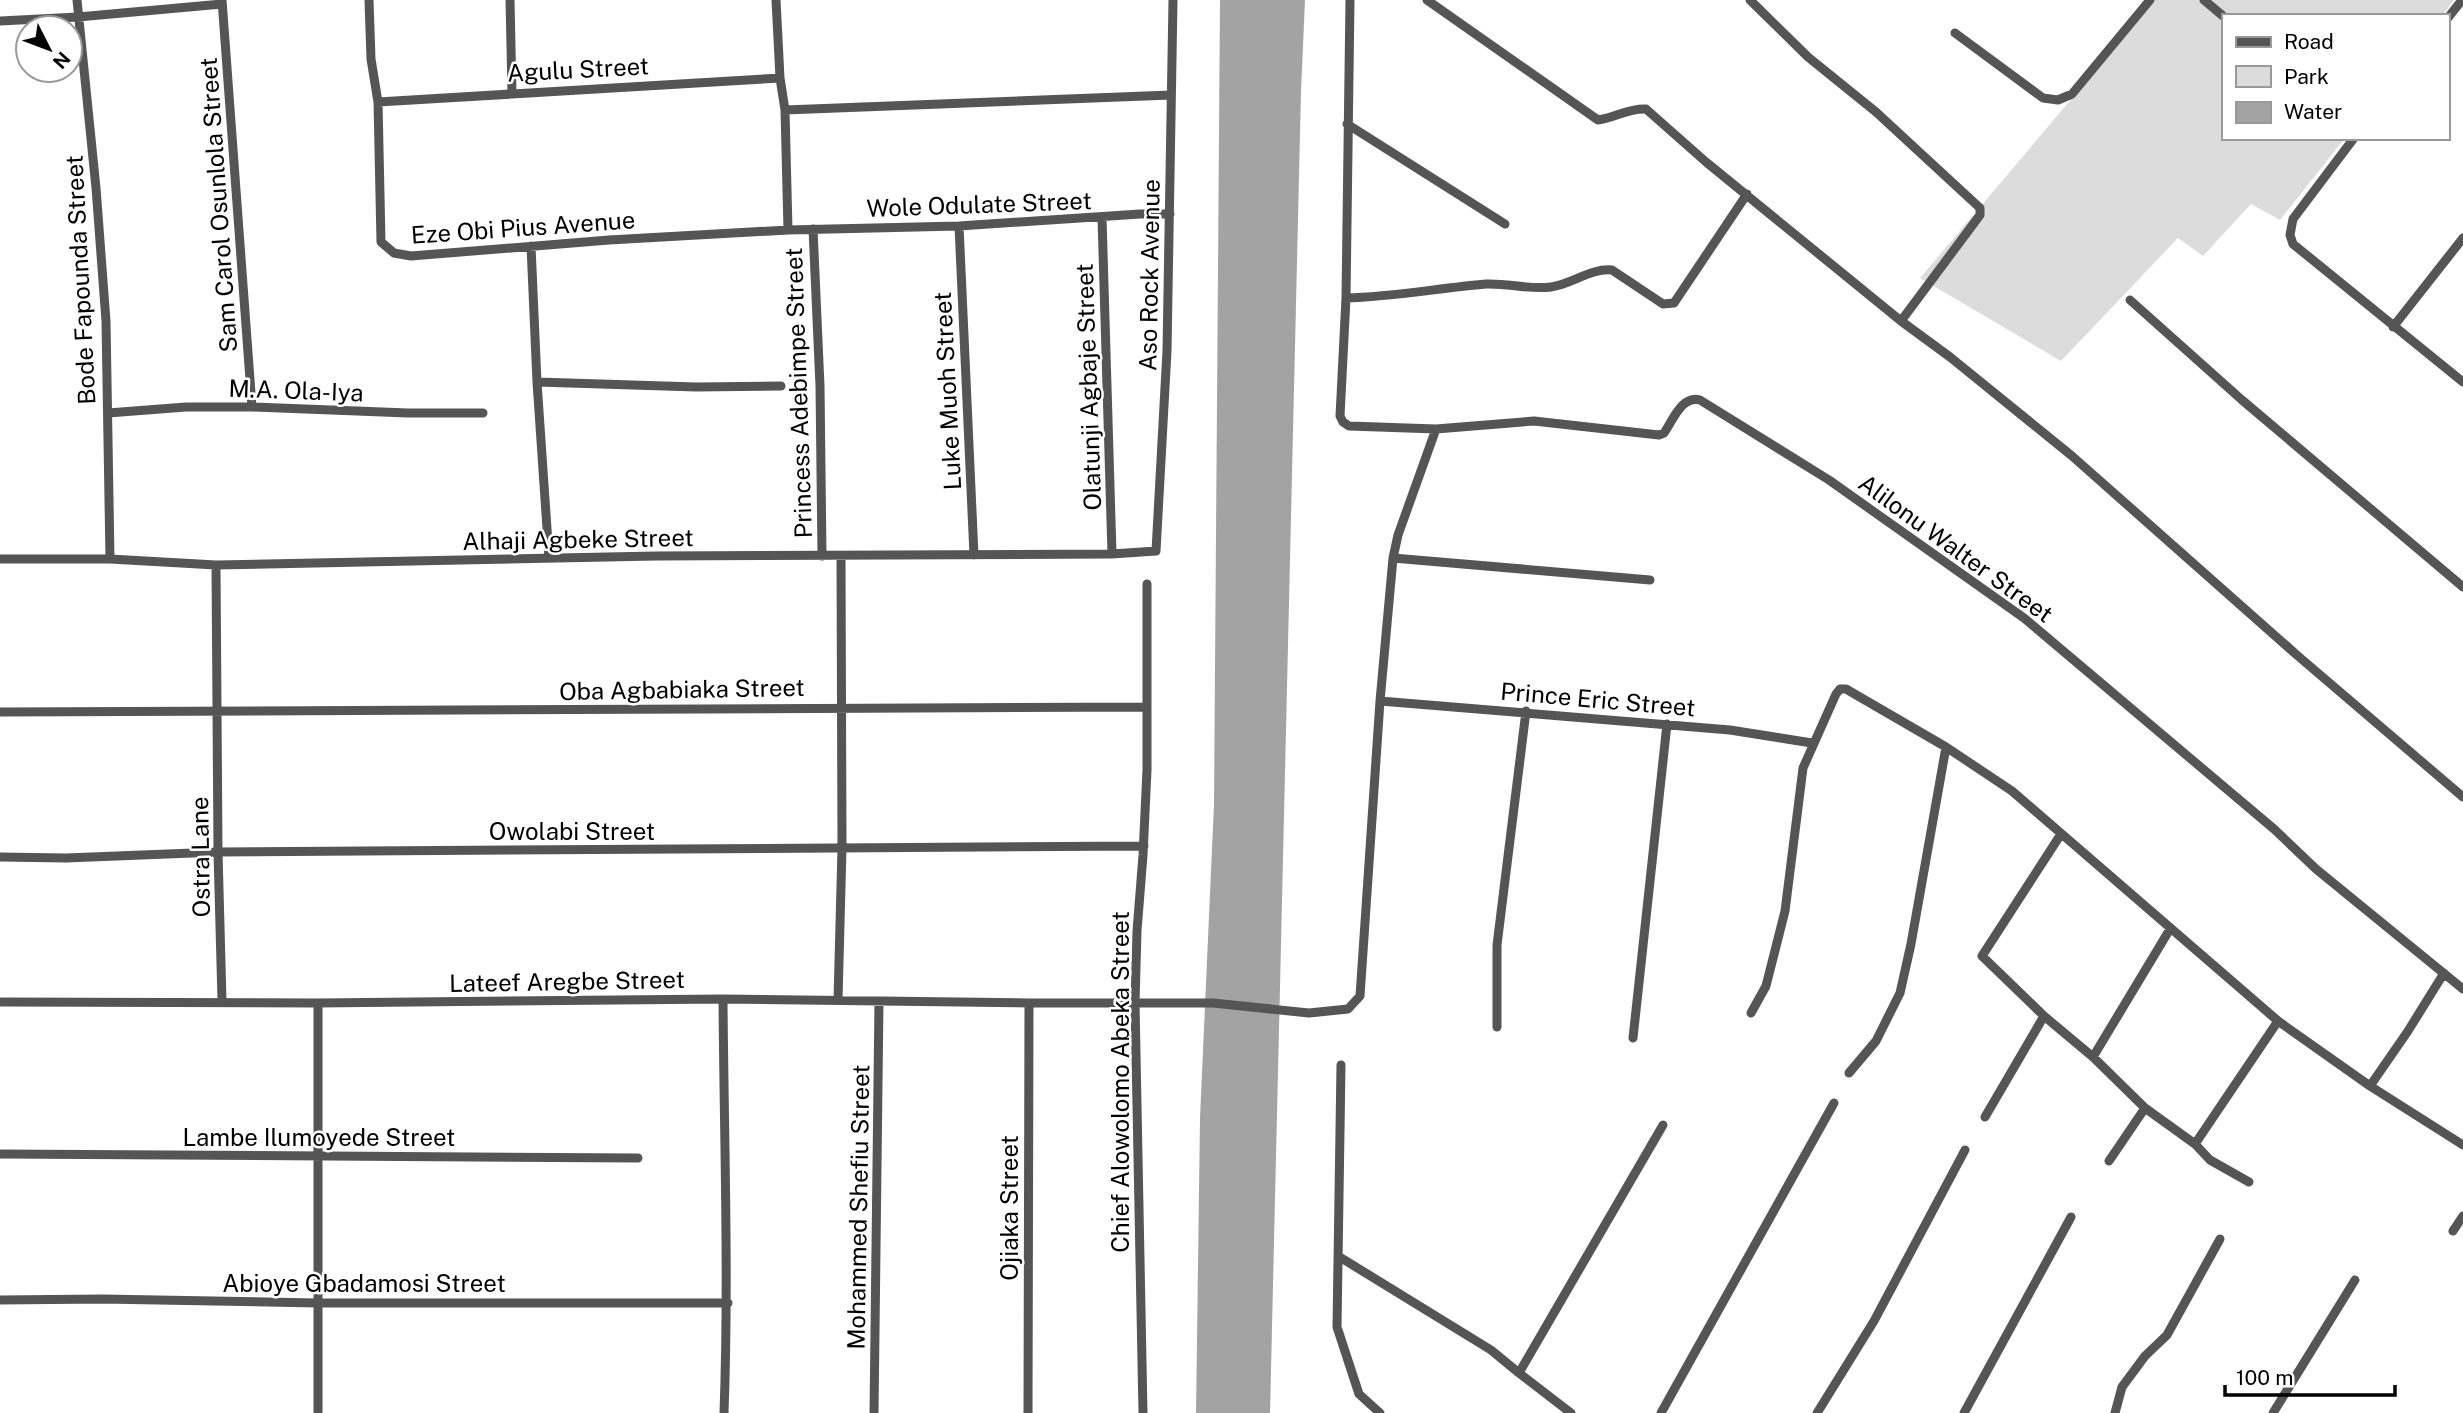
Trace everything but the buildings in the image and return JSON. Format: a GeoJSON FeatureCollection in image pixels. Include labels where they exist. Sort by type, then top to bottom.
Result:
{"type":"FeatureCollection","features":[{"type":"Feature","properties":{"kind":"street","name":"Eze Obi Pius Avenue"},"geometry":{"type":"LineString","coordinates":[[369,0],[371,59],[378,102],[381,242],[394,253],[411,256],[788,230]]}},
{"type":"Feature","properties":{"kind":"street"},"geometry":{"type":"LineString","coordinates":[[510,0],[512,93]]}},
{"type":"Feature","properties":{"kind":"street"},"geometry":{"type":"LineString","coordinates":[[776,0],[780,78],[785,110],[788,230]]}},
{"type":"Feature","properties":{"kind":"street","name":"Aso Rock Avenue"},"geometry":{"type":"LineString","coordinates":[[1156,551],[1167,352],[1173,0]]}},
{"type":"Feature","properties":{"kind":"street"},"geometry":{"type":"LineString","coordinates":[[1350,0],[1346,298],[1425,293],[1489,284],[1551,287],[1603,269],[1612,270],[1668,305],[1674,303],[1747,194]]}},
{"type":"Feature","properties":{"kind":"street"},"geometry":{"type":"LineString","coordinates":[[1427,0],[1598,120],[1634,108],[1646,109],[1706,162],[1901,321],[2011,404],[2463,797]]}},
{"type":"Feature","properties":{"kind":"street"},"geometry":{"type":"LineString","coordinates":[[1750,0],[1808,57],[1876,112],[1980,208],[1980,215],[1901,321]]}},
{"type":"Feature","properties":{"kind":"street"},"geometry":{"type":"LineString","coordinates":[[1955,33],[2043,98],[2058,100],[2072,94],[2150,0]]}},
{"type":"Feature","properties":{"kind":"street"},"geometry":{"type":"LineString","coordinates":[[2204,0],[2222,15]]}},
{"type":"Feature","properties":{"kind":"street"},"geometry":{"type":"LineString","coordinates":[[2449,16],[2462,0]]}},
{"type":"Feature","properties":{"kind":"street"},"geometry":{"type":"LineString","coordinates":[[84,16],[222,2]]}},
{"type":"Feature","properties":{"kind":"street","name":"Sam Carol Osunlola Street"},"geometry":{"type":"LineString","coordinates":[[222,2],[251,407]]}},
{"type":"Feature","properties":{"kind":"street","name":"Bode Fapounda Street"},"geometry":{"type":"LineString","coordinates":[[84,76],[106,321],[110,558]]}},
{"type":"Feature","properties":{"kind":"street","name":"Agulu Street"},"geometry":{"type":"LineString","coordinates":[[378,102],[780,78]]}},
{"type":"Feature","properties":{"kind":"street"},"geometry":{"type":"LineString","coordinates":[[785,110],[1171,96]]}},
{"type":"Feature","properties":{"kind":"street"},"geometry":{"type":"LineString","coordinates":[[1348,124],[1505,224]]}},
{"type":"Feature","properties":{"kind":"street"},"geometry":{"type":"LineString","coordinates":[[2352,140],[2293,219],[2290,234],[2293,244],[2463,382]]}},
{"type":"Feature","properties":{"kind":"street","name":"Wole Odulate Street"},"geometry":{"type":"LineString","coordinates":[[788,230],[959,226],[1170,214]]}},
{"type":"Feature","properties":{"kind":"street","name":"Olatunji Agbaje Street"},"geometry":{"type":"LineString","coordinates":[[1102,218],[1112,554]]}},
{"type":"Feature","properties":{"kind":"street","name":"Luke Muoh Street"},"geometry":{"type":"LineString","coordinates":[[959,226],[974,555]]}},
{"type":"Feature","properties":{"kind":"street","name":"Princess Adebimpe Street"},"geometry":{"type":"LineString","coordinates":[[813,229],[820,386],[822,556]]}},
{"type":"Feature","properties":{"kind":"street"},"geometry":{"type":"LineString","coordinates":[[2393,327],[2463,238]]}},
{"type":"Feature","properties":{"kind":"street"},"geometry":{"type":"LineString","coordinates":[[531,246],[549,558]]}},
{"type":"Feature","properties":{"kind":"street","name":"Alilonu Walter Street"},"geometry":{"type":"LineString","coordinates":[[1346,298],[1340,416],[1349,426],[1436,429],[1534,421],[1659,435],[1664,433],[1685,401],[1693,398],[1700,400],[1829,480],[2024,618],[2274,829],[2315,869],[2463,989]]}},
{"type":"Feature","properties":{"kind":"street"},"geometry":{"type":"LineString","coordinates":[[2130,300],[2242,400],[2463,587]]}},
{"type":"Feature","properties":{"kind":"street"},"geometry":{"type":"LineString","coordinates":[[537,382],[696,387],[781,386]]}},
{"type":"Feature","properties":{"kind":"street","name":"M.A. Ola-Iya"},"geometry":{"type":"LineString","coordinates":[[108,413],[186,407],[483,413]]}},
{"type":"Feature","properties":{"kind":"street","name":"Lateef Aregbe Street"},"geometry":{"type":"LineString","coordinates":[[0,1002],[318,1003],[723,999],[1213,1003],[1309,1013],[1348,1009],[1360,996],[1380,701],[1393,558],[1398,536],[1436,429]]}},
{"type":"Feature","properties":{"kind":"street","name":"Alhaji Agbeke Street"},"geometry":{"type":"LineString","coordinates":[[0,559],[110,558],[216,565],[549,558],[1112,554],[1156,551]]}},
{"type":"Feature","properties":{"kind":"street"},"geometry":{"type":"LineString","coordinates":[[838,1000],[842,848],[841,557]]}},
{"type":"Feature","properties":{"kind":"street"},"geometry":{"type":"LineString","coordinates":[[1393,558],[1650,580]]}},
{"type":"Feature","properties":{"kind":"street","name":"Ostra Lane"},"geometry":{"type":"LineString","coordinates":[[216,565],[222,1001]]}},
{"type":"Feature","properties":{"kind":"street","name":"Chief Alowolomo Abeka Street"},"geometry":{"type":"LineString","coordinates":[[1143,1413],[1135,1003],[1137,931],[1144,846],[1147,584]]}},
{"type":"Feature","properties":{"kind":"street"},"geometry":{"type":"LineString","coordinates":[[1751,1013],[1766,986],[1785,911],[1797,798],[1803,768],[1836,694],[1846,689],[1946,747],[2012,791],[2278,1021],[2370,1086],[2463,1145]]}},
{"type":"Feature","properties":{"kind":"street","name":"Prince Eric Street"},"geometry":{"type":"LineString","coordinates":[[1380,701],[1730,730],[1812,743]]}},
{"type":"Feature","properties":{"kind":"street","name":"Oba Agbabiaka Street"},"geometry":{"type":"LineString","coordinates":[[0,712],[1147,707]]}},
{"type":"Feature","properties":{"kind":"street"},"geometry":{"type":"LineString","coordinates":[[1497,1027],[1496,945],[1525,711]]}},
{"type":"Feature","properties":{"kind":"street"},"geometry":{"type":"LineString","coordinates":[[1633,1038],[1667,724]]}},
{"type":"Feature","properties":{"kind":"street"},"geometry":{"type":"LineString","coordinates":[[1849,1073],[1876,1041],[1900,993],[1946,747]]}},
{"type":"Feature","properties":{"kind":"street"},"geometry":{"type":"LineString","coordinates":[[2061,834],[1982,956],[2145,1108],[2195,1144],[2210,1160],[2249,1182]]}},
{"type":"Feature","properties":{"kind":"street","name":"Owolabi Street"},"geometry":{"type":"LineString","coordinates":[[0,857],[66,858],[218,852],[1144,846]]}},
{"type":"Feature","properties":{"kind":"street"},"geometry":{"type":"LineString","coordinates":[[2093,1057],[2169,929]]}},
{"type":"Feature","properties":{"kind":"street"},"geometry":{"type":"LineString","coordinates":[[2370,1086],[2444,973]]}},
{"type":"Feature","properties":{"kind":"street"},"geometry":{"type":"LineString","coordinates":[[723,999],[728,1303],[724,1413]]}},
{"type":"Feature","properties":{"kind":"street","name":"Mohammed Shefiu Street"},"geometry":{"type":"LineString","coordinates":[[874,1413],[879,1001]]}},
{"type":"Feature","properties":{"kind":"street"},"geometry":{"type":"LineString","coordinates":[[318,1003],[318,1413]]}},
{"type":"Feature","properties":{"kind":"street","name":"Ojiaka Street"},"geometry":{"type":"LineString","coordinates":[[1028,1413],[1029,1003]]}},
{"type":"Feature","properties":{"kind":"street"},"geometry":{"type":"LineString","coordinates":[[1985,1117],[2044,1016]]}},
{"type":"Feature","properties":{"kind":"street"},"geometry":{"type":"LineString","coordinates":[[2195,1144],[2278,1021]]}},
{"type":"Feature","properties":{"kind":"street"},"geometry":{"type":"LineString","coordinates":[[1341,1065],[1337,1327],[1359,1394],[1380,1413]]}},
{"type":"Feature","properties":{"kind":"street"},"geometry":{"type":"LineString","coordinates":[[1661,1413],[1835,1103]]}},
{"type":"Feature","properties":{"kind":"street"},"geometry":{"type":"LineString","coordinates":[[2109,1161],[2145,1108]]}},
{"type":"Feature","properties":{"kind":"street"},"geometry":{"type":"LineString","coordinates":[[1519,1373],[1662,1125]]}},
{"type":"Feature","properties":{"kind":"street"},"geometry":{"type":"LineString","coordinates":[[1817,1413],[1874,1321],[1965,1150]]}},
{"type":"Feature","properties":{"kind":"street","name":"Lambe Ilumoyede Street"},"geometry":{"type":"LineString","coordinates":[[0,1154],[638,1158]]}},
{"type":"Feature","properties":{"kind":"street"},"geometry":{"type":"LineString","coordinates":[[2453,1231],[2463,1216]]}},
{"type":"Feature","properties":{"kind":"street"},"geometry":{"type":"LineString","coordinates":[[1964,1413],[2071,1217]]}},
{"type":"Feature","properties":{"kind":"street"},"geometry":{"type":"LineString","coordinates":[[2115,1413],[2122,1387],[2145,1356],[2166,1335],[2220,1240]]}},
{"type":"Feature","properties":{"kind":"street"},"geometry":{"type":"LineString","coordinates":[[1338,1256],[1491,1350],[1571,1413]]}},
{"type":"Feature","properties":{"kind":"street"},"geometry":{"type":"LineString","coordinates":[[2273,1413],[2355,1280]]}},
{"type":"Feature","properties":{"kind":"street","name":"Abioye Gbadamosi Street"},"geometry":{"type":"LineString","coordinates":[[0,1300],[728,1303]]}},
{"type":"Feature","properties":{"kind":"green space"},"geometry":{"type":"Polygon","coordinates":[[[2155,0],[2454,0],[2444,14],[2222,14],[2222,140],[2343,140],[2280,220],[2251,204],[2203,256],[2178,238],[2061,361],[1920,278],[2155,0]]]}},
{"type":"Feature","properties":{"kind":"water"},"geometry":{"type":"Polygon","coordinates":[[[1220,0],[1305,0],[1270,1413],[1196,1413],[1200,1118],[1214,804],[1220,0]]]}}]}
